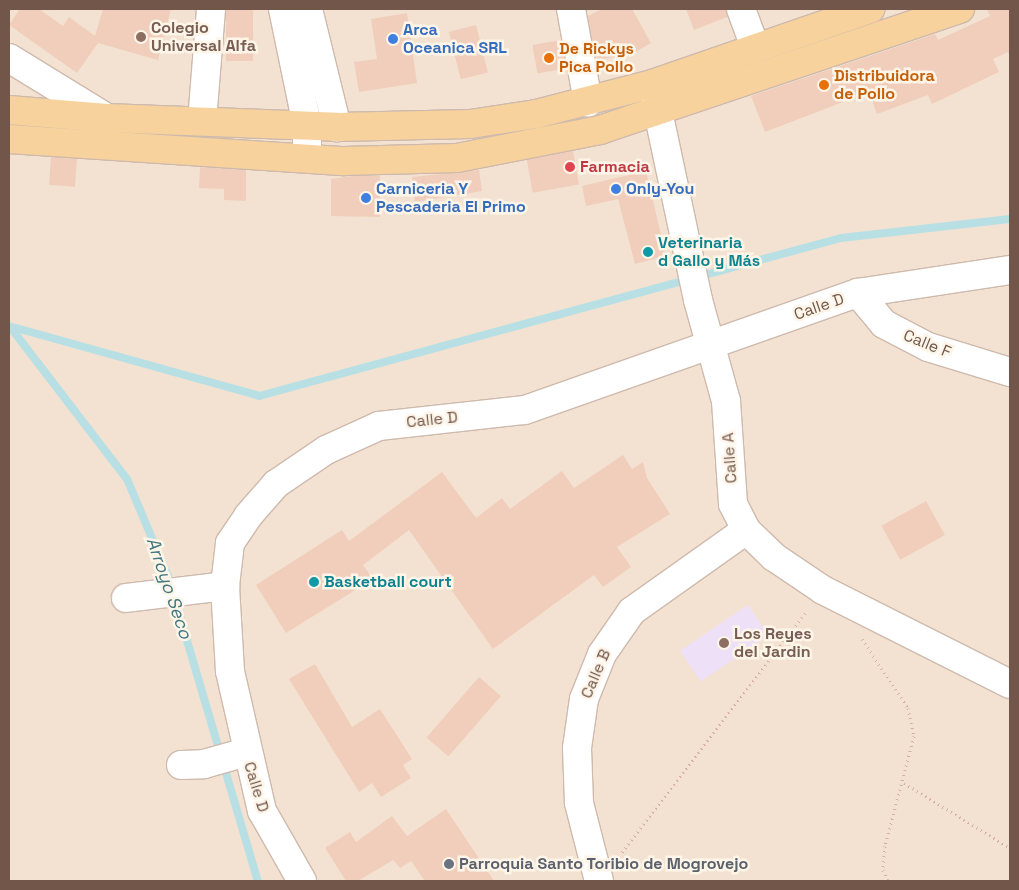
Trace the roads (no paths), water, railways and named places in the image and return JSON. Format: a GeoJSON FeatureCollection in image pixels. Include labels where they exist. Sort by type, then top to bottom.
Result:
{"type":"FeatureCollection","features":[{"type":"Feature","properties":{"kind":"main road"},"geometry":{"type":"LineString","coordinates":[[9,110],[107,118],[338,127],[470,124],[588,102],[652,84],[870,9]]}},
{"type":"Feature","properties":{"kind":"main road"},"geometry":{"type":"LineString","coordinates":[[9,139],[400,162],[457,158],[572,137],[658,111],[960,9]]}},
{"type":"Feature","properties":{"kind":"street"},"geometry":{"type":"LineString","coordinates":[[202,121],[211,9]]}},
{"type":"Feature","properties":{"kind":"street"},"geometry":{"type":"LineString","coordinates":[[283,9],[307,126],[307,158]]}},
{"type":"Feature","properties":{"kind":"street"},"geometry":{"type":"LineString","coordinates":[[308,9],[338,127]]}},
{"type":"Feature","properties":{"kind":"street"},"geometry":{"type":"LineString","coordinates":[[571,9],[588,102]]}},
{"type":"Feature","properties":{"kind":"street"},"geometry":{"type":"LineString","coordinates":[[741,9],[755,47]]}},
{"type":"Feature","properties":{"kind":"street"},"geometry":{"type":"LineString","coordinates":[[9,58],[107,118]]}},
{"type":"Feature","properties":{"kind":"street","name":"Calle A"},"geometry":{"type":"LineString","coordinates":[[652,84],[698,300],[726,401],[733,504],[746,530],[774,557],[823,590],[1010,684]]}},
{"type":"Feature","properties":{"kind":"street","name":"Calle D"},"geometry":{"type":"LineString","coordinates":[[302,881],[262,812],[241,753],[230,671],[225,586],[230,544],[248,516],[276,484],[326,450],[379,426],[525,410],[858,293],[1010,270]]}},
{"type":"Feature","properties":{"kind":"street","name":"Calle F"},"geometry":{"type":"LineString","coordinates":[[858,293],[884,324],[919,343],[1010,372]]}},
{"type":"Feature","properties":{"kind":"street","name":"Calle B"},"geometry":{"type":"LineString","coordinates":[[599,881],[579,803],[577,748],[584,699],[602,654],[632,611],[746,530]]}},
{"type":"Feature","properties":{"kind":"street"},"geometry":{"type":"LineString","coordinates":[[138,597],[225,586]]}},
{"type":"Feature","properties":{"kind":"street"},"geometry":{"type":"LineString","coordinates":[[193,764],[241,753]]}},
{"type":"Feature","properties":{"kind":"waterway"},"geometry":{"type":"LineString","coordinates":[[9,326],[259,396],[841,238],[1010,219]]}},
{"type":"Feature","properties":{"kind":"waterway","name":"Arroyo Seco"},"geometry":{"type":"LineString","coordinates":[[11,328],[127,479],[168,576],[258,881]]}},
{"type":"Feature","properties":{"kind":"place","name":"Colegio Universal Alfa"},"geometry":{"type":"Point","coordinates":[141,37]}},
{"type":"Feature","properties":{"kind":"place","name":"Arca Oceanica SRL"},"geometry":{"type":"Point","coordinates":[393,39]}},
{"type":"Feature","properties":{"kind":"place","name":"De Rickys Pica Pollo"},"geometry":{"type":"Point","coordinates":[549,58]}},
{"type":"Feature","properties":{"kind":"place","name":"Distribuidora de Pollo"},"geometry":{"type":"Point","coordinates":[824,85]}},
{"type":"Feature","properties":{"kind":"place","name":"Farmacia"},"geometry":{"type":"Point","coordinates":[570,167]}},
{"type":"Feature","properties":{"kind":"place","name":"Only-You"},"geometry":{"type":"Point","coordinates":[616,189]}},
{"type":"Feature","properties":{"kind":"place","name":"Carniceria Y Pescaderia El Primo"},"geometry":{"type":"Point","coordinates":[366,198]}},
{"type":"Feature","properties":{"kind":"place","name":"Veterinaria d Gallo y Más"},"geometry":{"type":"Point","coordinates":[648,252]}},
{"type":"Feature","properties":{"kind":"place","name":"Basketball court"},"geometry":{"type":"Point","coordinates":[314,582]}},
{"type":"Feature","properties":{"kind":"place","name":"Los Reyes del Jardin"},"geometry":{"type":"Point","coordinates":[724,643]}},
{"type":"Feature","properties":{"kind":"place","name":"Parroquia Santo Toribio de Mogrovejo"},"geometry":{"type":"Point","coordinates":[449,864]}}]}
